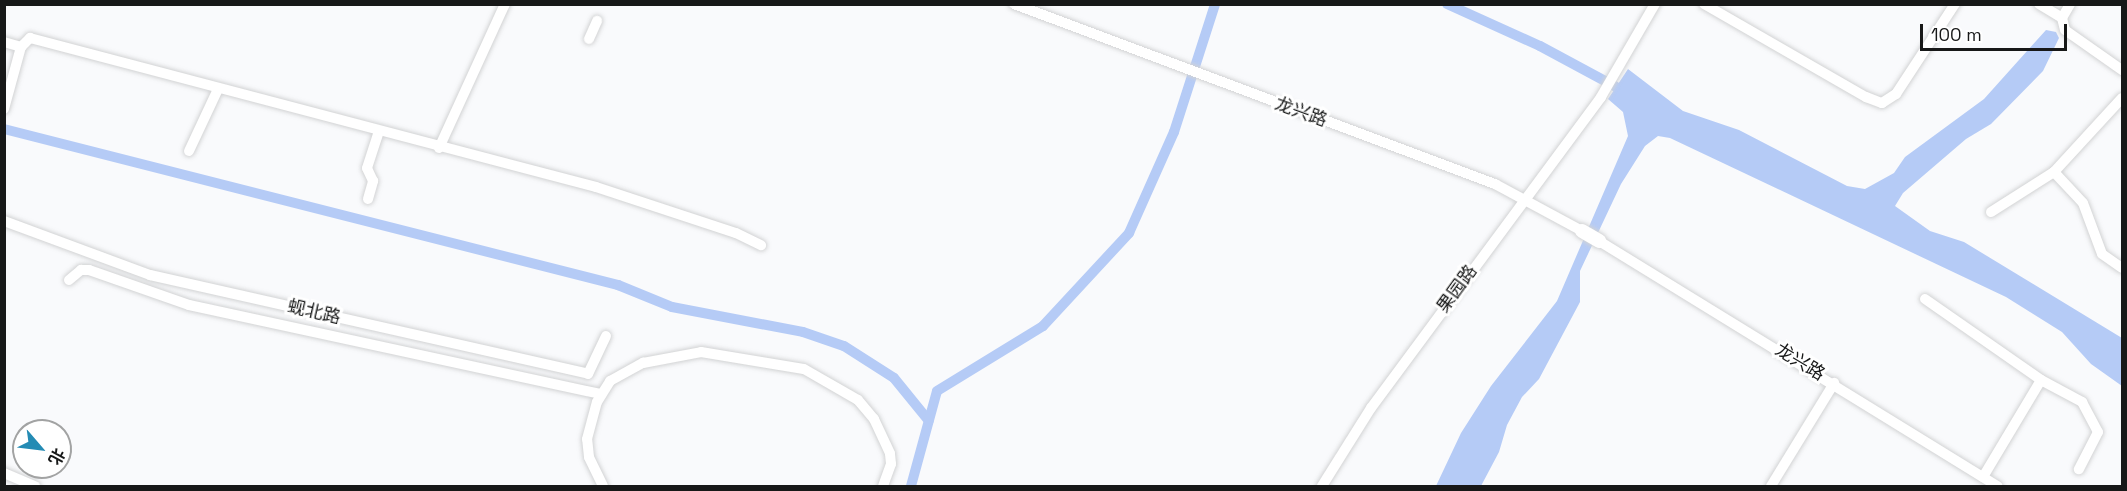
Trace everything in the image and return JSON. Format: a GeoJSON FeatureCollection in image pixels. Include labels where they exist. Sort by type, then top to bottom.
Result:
{"type":"FeatureCollection","features":[{"type":"Feature","properties":{"kind":"main road"},"geometry":{"type":"LineString","coordinates":[[1582,231],[1599,241]]}},
{"type":"Feature","properties":{"kind":"street"},"geometry":{"type":"LineString","coordinates":[[439,148],[505,4]]}},
{"type":"Feature","properties":{"kind":"street","name":"龙兴路"},"geometry":{"type":"LineString","coordinates":[[1014,4],[1523,198],[1582,231]]}},
{"type":"Feature","properties":{"kind":"street","name":"果园路"},"geometry":{"type":"LineString","coordinates":[[1322,486],[1371,408],[1523,198],[1601,97],[1655,4]]}},
{"type":"Feature","properties":{"kind":"street"},"geometry":{"type":"LineString","coordinates":[[1704,4],[1866,98],[1882,103],[1896,94],[1955,4]]}},
{"type":"Feature","properties":{"kind":"street"},"geometry":{"type":"LineString","coordinates":[[2038,4],[2062,18]]}},
{"type":"Feature","properties":{"kind":"street"},"geometry":{"type":"LineString","coordinates":[[2070,4],[2062,18],[2065,30],[2122,70]]}},
{"type":"Feature","properties":{"kind":"street"},"geometry":{"type":"LineString","coordinates":[[589,39],[597,21]]}},
{"type":"Feature","properties":{"kind":"street"},"geometry":{"type":"LineString","coordinates":[[5,108],[21,47],[30,38],[439,148],[596,187],[736,233],[761,245]]}},
{"type":"Feature","properties":{"kind":"street"},"geometry":{"type":"LineString","coordinates":[[4,42],[21,47]]}},
{"type":"Feature","properties":{"kind":"street"},"geometry":{"type":"LineString","coordinates":[[189,151],[218,89]]}},
{"type":"Feature","properties":{"kind":"street"},"geometry":{"type":"LineString","coordinates":[[1991,212],[2054,172],[2122,98]]}},
{"type":"Feature","properties":{"kind":"street"},"geometry":{"type":"LineString","coordinates":[[368,199],[373,182],[368,168],[379,132]]}},
{"type":"Feature","properties":{"kind":"street"},"geometry":{"type":"LineString","coordinates":[[2054,172],[2083,203],[2102,254],[2122,268]]}},
{"type":"Feature","properties":{"kind":"street","name":"蚬北路"},"geometry":{"type":"LineString","coordinates":[[4,221],[150,275],[588,374],[606,336]]}},
{"type":"Feature","properties":{"kind":"street","name":"龙兴路"},"geometry":{"type":"LineString","coordinates":[[1599,241],[1834,383],[1998,486]]}},
{"type":"Feature","properties":{"kind":"street"},"geometry":{"type":"LineString","coordinates":[[69,280],[81,270],[89,270],[189,305],[601,394]]}},
{"type":"Feature","properties":{"kind":"street"},"geometry":{"type":"LineString","coordinates":[[1925,299],[2041,380],[2082,402],[2098,432],[2079,469]]}},
{"type":"Feature","properties":{"kind":"street"},"geometry":{"type":"LineString","coordinates":[[603,486],[590,457],[587,439],[601,394],[623,372],[674,355],[716,353],[804,369],[867,408],[890,454],[891,464],[883,486]]}},
{"type":"Feature","properties":{"kind":"street"},"geometry":{"type":"LineString","coordinates":[[1983,477],[2041,380]]}},
{"type":"Feature","properties":{"kind":"street"},"geometry":{"type":"LineString","coordinates":[[1772,486],[1834,383]]}},
{"type":"Feature","properties":{"kind":"street"},"geometry":{"type":"LineString","coordinates":[[4,473],[16,483],[35,486]]}},
{"type":"Feature","properties":{"kind":"water"},"geometry":{"type":"Polygon","coordinates":[[[2046,30],[2056,32],[2059,38],[2043,71],[1991,124],[1966,139],[1903,193],[1895,206],[1930,231],[1964,242],[2122,338],[2122,386],[2091,364],[2062,332],[2006,297],[1670,138],[1658,136],[1645,146],[1621,184],[1580,271],[1580,302],[1539,379],[1522,397],[1507,425],[1499,452],[1481,486],[1436,486],[1461,433],[1491,386],[1557,301],[1628,136],[1623,112],[1608,99],[1628,69],[1683,111],[1739,130],[1847,186],[1865,189],[1894,173],[1905,157],[1984,99],[2046,30]]]}},
{"type":"Feature","properties":{"kind":"waterway"},"geometry":{"type":"LineString","coordinates":[[911,486],[937,391],[1043,326],[1129,233],[1174,132],[1215,4]]}},
{"type":"Feature","properties":{"kind":"waterway"},"geometry":{"type":"LineString","coordinates":[[1447,4],[1540,46],[1616,87]]}},
{"type":"Feature","properties":{"kind":"waterway"},"geometry":{"type":"LineString","coordinates":[[4,129],[618,285],[672,307],[803,332],[844,346],[894,378],[929,421]]}}]}
